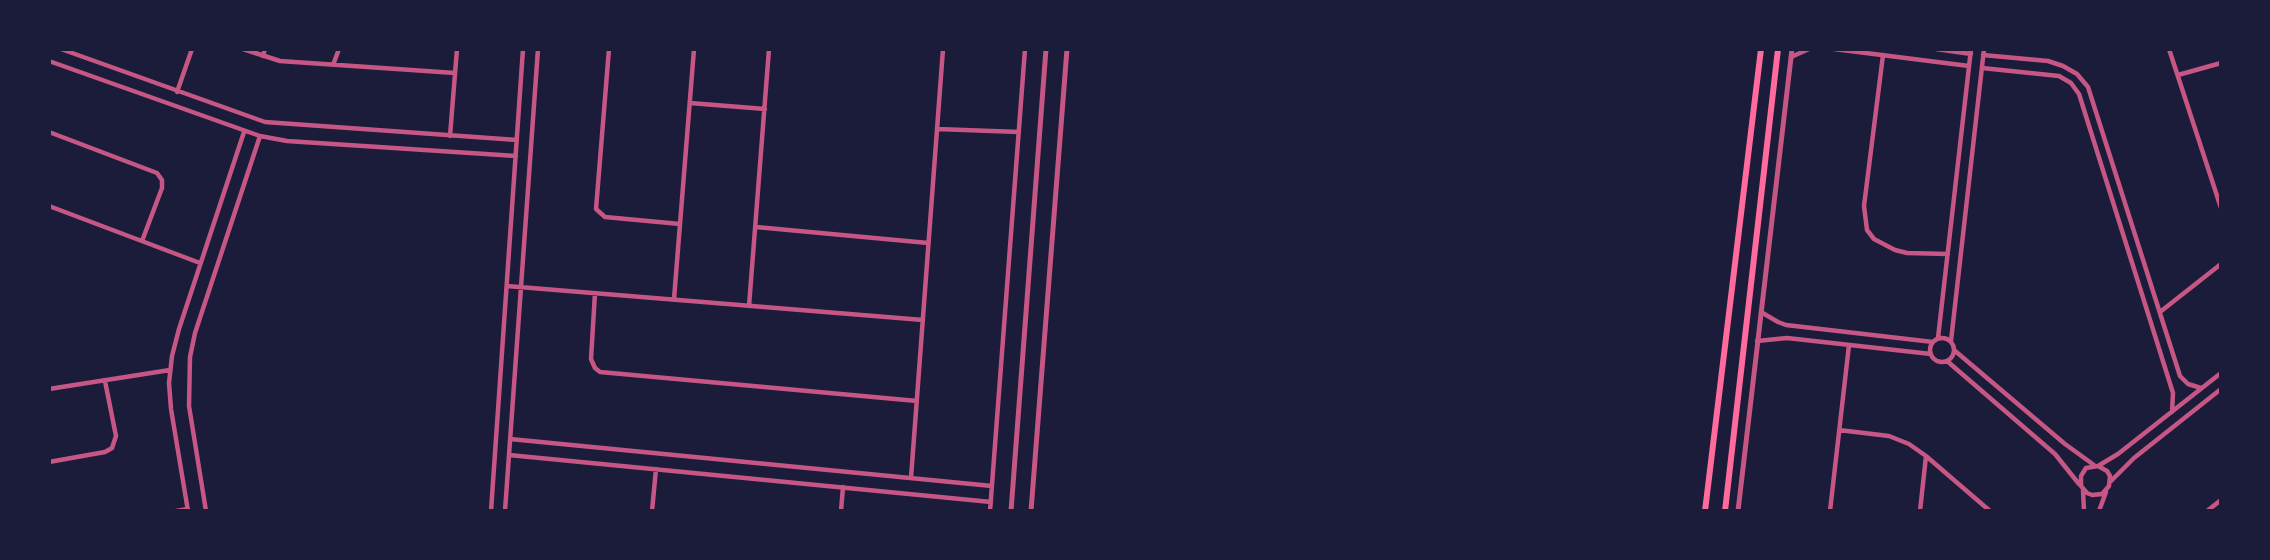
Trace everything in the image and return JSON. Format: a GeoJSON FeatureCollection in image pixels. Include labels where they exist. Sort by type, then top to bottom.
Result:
{"type":"FeatureCollection","features":[{"type":"Feature","properties":{"kind":"main road"},"geometry":{"type":"LineString","coordinates":[[1705,511],[1761,49]]}},
{"type":"Feature","properties":{"kind":"main road"},"geometry":{"type":"LineString","coordinates":[[1725,511],[1778,49]]}},
{"type":"Feature","properties":{"kind":"street"},"geometry":{"type":"LineString","coordinates":[[61,49],[244,117],[271,124],[517,140]]}},
{"type":"Feature","properties":{"kind":"street"},"geometry":{"type":"LineString","coordinates":[[177,92],[192,49]]}},
{"type":"Feature","properties":{"kind":"street"},"geometry":{"type":"LineString","coordinates":[[243,49],[280,61],[455,73]]}},
{"type":"Feature","properties":{"kind":"street"},"geometry":{"type":"LineString","coordinates":[[263,56],[265,49]]}},
{"type":"Feature","properties":{"kind":"street"},"geometry":{"type":"LineString","coordinates":[[333,65],[339,49]]}},
{"type":"Feature","properties":{"kind":"street"},"geometry":{"type":"LineString","coordinates":[[450,136],[457,49]]}},
{"type":"Feature","properties":{"kind":"street"},"geometry":{"type":"LineString","coordinates":[[491,511],[523,49]]}},
{"type":"Feature","properties":{"kind":"street"},"geometry":{"type":"LineString","coordinates":[[505,511],[538,49]]}},
{"type":"Feature","properties":{"kind":"street"},"geometry":{"type":"LineString","coordinates":[[609,49],[596,209],[605,217],[680,224]]}},
{"type":"Feature","properties":{"kind":"street"},"geometry":{"type":"LineString","coordinates":[[674,300],[694,49]]}},
{"type":"Feature","properties":{"kind":"street"},"geometry":{"type":"LineString","coordinates":[[749,306],[769,49]]}},
{"type":"Feature","properties":{"kind":"street"},"geometry":{"type":"LineString","coordinates":[[911,478],[943,49]]}},
{"type":"Feature","properties":{"kind":"street"},"geometry":{"type":"LineString","coordinates":[[990,511],[1025,49]]}},
{"type":"Feature","properties":{"kind":"street"},"geometry":{"type":"LineString","coordinates":[[1011,511],[1046,49]]}},
{"type":"Feature","properties":{"kind":"street"},"geometry":{"type":"LineString","coordinates":[[1031,511],[1067,49]]}},
{"type":"Feature","properties":{"kind":"street"},"geometry":{"type":"LineString","coordinates":[[1738,511],[1791,49]]}},
{"type":"Feature","properties":{"kind":"street"},"geometry":{"type":"LineString","coordinates":[[1790,58],[1809,49]]}},
{"type":"Feature","properties":{"kind":"street"},"geometry":{"type":"LineString","coordinates":[[1833,49],[1969,66]]}},
{"type":"Feature","properties":{"kind":"street"},"geometry":{"type":"LineString","coordinates":[[1931,354],[1933,342],[1938,338],[1971,51],[1936,49]]}},
{"type":"Feature","properties":{"kind":"street"},"geometry":{"type":"LineString","coordinates":[[2169,49],[2221,208]]}},
{"type":"Feature","properties":{"kind":"street"},"geometry":{"type":"LineString","coordinates":[[2110,481],[2107,471],[2065,444],[1955,350],[1951,341],[1984,52],[2048,61],[2063,66],[2077,74],[2088,87],[2180,376],[2188,384],[2201,388]]}},
{"type":"Feature","properties":{"kind":"street"},"geometry":{"type":"LineString","coordinates":[[1883,55],[1864,206],[1867,230],[1874,239],[1895,250],[1948,254]]}},
{"type":"Feature","properties":{"kind":"street"},"geometry":{"type":"LineString","coordinates":[[49,61],[260,136],[287,141],[516,156]]}},
{"type":"Feature","properties":{"kind":"street"},"geometry":{"type":"LineString","coordinates":[[2178,75],[2221,63]]}},
{"type":"Feature","properties":{"kind":"street"},"geometry":{"type":"LineString","coordinates":[[1982,68],[2059,76],[2071,83],[2079,94],[2173,393],[2172,412]]}},
{"type":"Feature","properties":{"kind":"street"},"geometry":{"type":"LineString","coordinates":[[690,103],[765,109]]}},
{"type":"Feature","properties":{"kind":"street"},"geometry":{"type":"LineString","coordinates":[[937,129],[1019,132]]}},
{"type":"Feature","properties":{"kind":"street"},"geometry":{"type":"LineString","coordinates":[[49,132],[158,173],[162,188],[142,241]]}},
{"type":"Feature","properties":{"kind":"street"},"geometry":{"type":"LineString","coordinates":[[176,511],[188,510],[171,409],[170,370],[175,342],[244,132]]}},
{"type":"Feature","properties":{"kind":"street"},"geometry":{"type":"LineString","coordinates":[[206,511],[189,406],[190,357],[195,333],[260,136]]}},
{"type":"Feature","properties":{"kind":"street"},"geometry":{"type":"LineString","coordinates":[[49,206],[200,263]]}},
{"type":"Feature","properties":{"kind":"street"},"geometry":{"type":"LineString","coordinates":[[756,226],[929,243]]}},
{"type":"Feature","properties":{"kind":"street"},"geometry":{"type":"LineString","coordinates":[[2160,312],[2221,264]]}},
{"type":"Feature","properties":{"kind":"street"},"geometry":{"type":"LineString","coordinates":[[507,286],[923,320]]}},
{"type":"Feature","properties":{"kind":"street"},"geometry":{"type":"LineString","coordinates":[[595,293],[591,359],[595,369],[600,372],[917,401]]}},
{"type":"Feature","properties":{"kind":"street"},"geometry":{"type":"LineString","coordinates":[[1761,312],[1786,325],[1933,342]]}},
{"type":"Feature","properties":{"kind":"street"},"geometry":{"type":"LineString","coordinates":[[1758,341],[1787,338],[1931,354],[1939,362],[1947,361],[1955,350]]}},
{"type":"Feature","properties":{"kind":"street"},"geometry":{"type":"LineString","coordinates":[[1938,338],[1951,341]]}},
{"type":"Feature","properties":{"kind":"street"},"geometry":{"type":"LineString","coordinates":[[1830,511],[1849,345]]}},
{"type":"Feature","properties":{"kind":"street"},"geometry":{"type":"LineString","coordinates":[[1947,361],[2055,454],[2082,488],[2092,495],[2106,491]]}},
{"type":"Feature","properties":{"kind":"street"},"geometry":{"type":"LineString","coordinates":[[49,389],[170,370]]}},
{"type":"Feature","properties":{"kind":"street"},"geometry":{"type":"LineString","coordinates":[[2084,511],[2083,472],[2118,454],[2221,373]]}},
{"type":"Feature","properties":{"kind":"street"},"geometry":{"type":"LineString","coordinates":[[49,462],[105,452],[112,448],[116,436],[105,381]]}},
{"type":"Feature","properties":{"kind":"street"},"geometry":{"type":"LineString","coordinates":[[2099,511],[2110,481],[2134,458],[2221,388]]}},
{"type":"Feature","properties":{"kind":"street"},"geometry":{"type":"LineString","coordinates":[[1839,430],[1889,436],[1909,444],[1990,511]]}},
{"type":"Feature","properties":{"kind":"street"},"geometry":{"type":"LineString","coordinates":[[510,439],[992,486]]}},
{"type":"Feature","properties":{"kind":"street"},"geometry":{"type":"LineString","coordinates":[[509,455],[990,502]]}},
{"type":"Feature","properties":{"kind":"street"},"geometry":{"type":"LineString","coordinates":[[1920,511],[1926,456]]}},
{"type":"Feature","properties":{"kind":"street"},"geometry":{"type":"LineString","coordinates":[[652,511],[656,469]]}},
{"type":"Feature","properties":{"kind":"street"},"geometry":{"type":"LineString","coordinates":[[841,511],[843,487]]}},
{"type":"Feature","properties":{"kind":"street"},"geometry":{"type":"LineString","coordinates":[[2207,511],[2221,500]]}}]}
